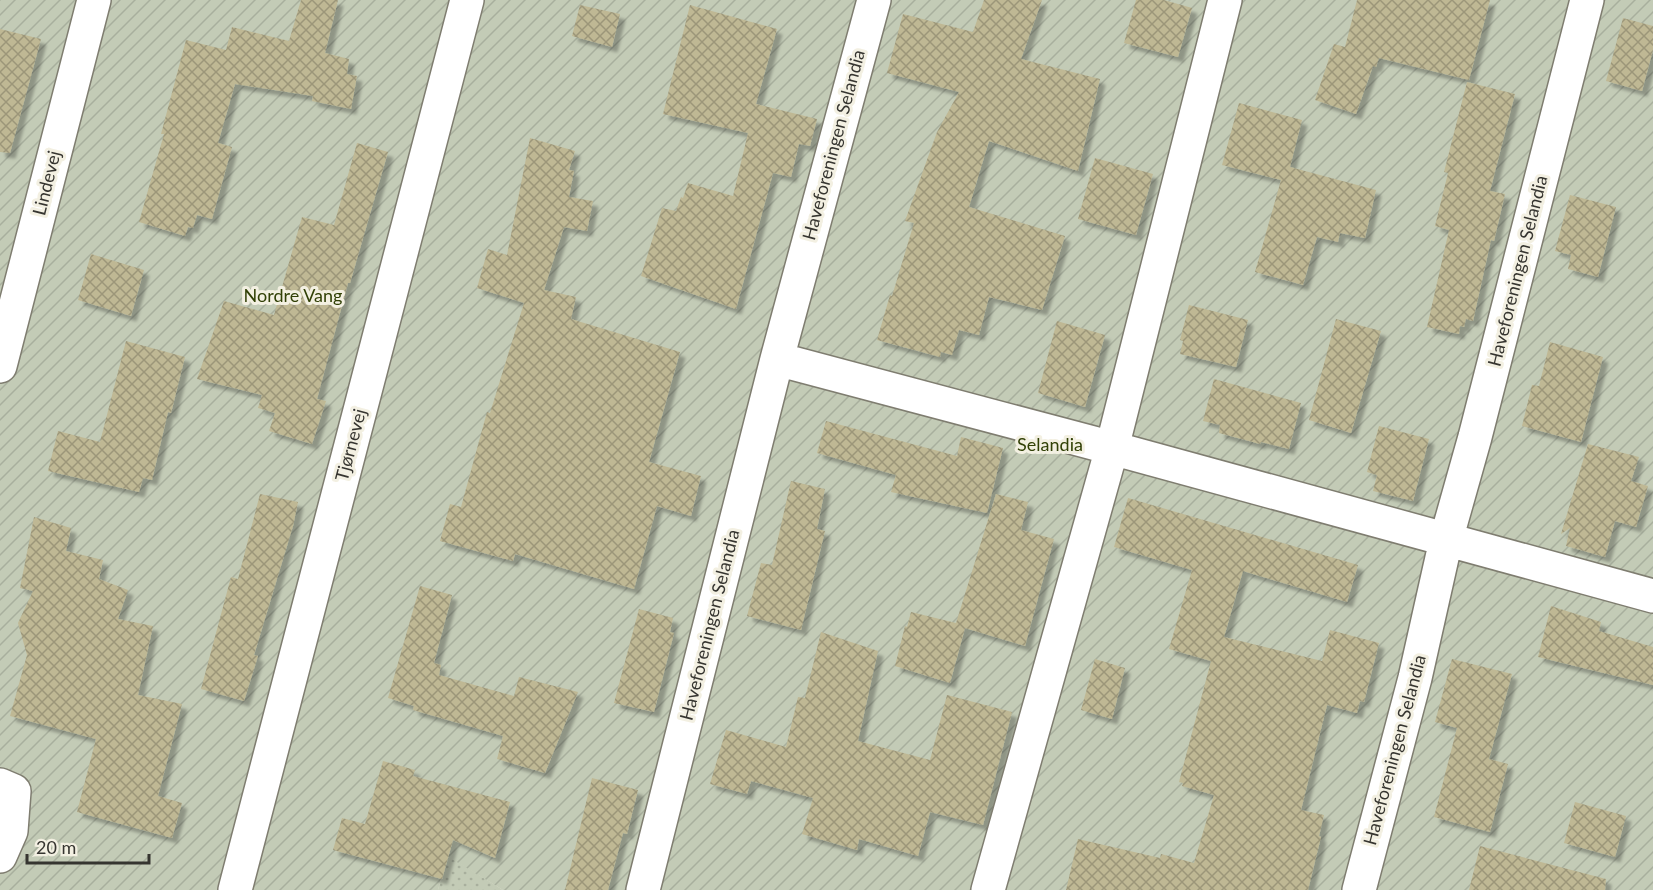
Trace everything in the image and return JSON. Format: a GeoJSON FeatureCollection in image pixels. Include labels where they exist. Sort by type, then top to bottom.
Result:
{"type":"FeatureCollection","features":[{"type":"Feature","properties":{"kind":"street","name":"Lindevej"},"geometry":{"type":"LineString","coordinates":[[0,366],[94,0]]}},
{"type":"Feature","properties":{"kind":"street","name":"Tjørnevej"},"geometry":{"type":"LineString","coordinates":[[235,890],[467,0]]}},
{"type":"Feature","properties":{"kind":"street","name":"Haveforeningen Selandia"},"geometry":{"type":"LineString","coordinates":[[644,890],[777,359],[873,0]]}},
{"type":"Feature","properties":{"kind":"street"},"geometry":{"type":"LineString","coordinates":[[988,890],[1113,448],[1225,0]]}},
{"type":"Feature","properties":{"kind":"street","name":"Haveforeningen Selandia"},"geometry":{"type":"LineString","coordinates":[[1359,890],[1415,678],[1446,540],[1478,426],[1587,0]]}},
{"type":"Feature","properties":{"kind":"street"},"geometry":{"type":"LineString","coordinates":[[777,359],[1113,448],[1653,596]]}},
{"type":"Feature","properties":{"kind":"street"},"geometry":{"type":"LineString","coordinates":[[0,785],[14,791],[11,831],[0,856]]}},
{"type":"Feature","properties":{"kind":"green space","name":"Selandia"},"geometry":{"type":"Polygon","coordinates":[[[0,0],[1653,0],[1653,890],[503,890],[447,856],[438,890],[0,890],[0,0]]]}},
{"type":"Feature","properties":{"kind":"green space"},"geometry":{"type":"Polygon","coordinates":[[[447,855],[503,890],[438,890],[447,855]]]}},
{"type":"Feature","properties":{"kind":"building"},"geometry":{"type":"Polygon","coordinates":[[[301,0],[338,0],[325,53],[349,59],[347,74],[357,76],[351,109],[312,101],[313,96],[235,84],[218,143],[232,147],[212,219],[197,215],[193,228],[188,227],[185,236],[139,222],[164,134],[161,134],[186,40],[226,50],[232,27],[289,41],[301,0]]]}},
{"type":"Feature","properties":{"kind":"building"},"geometry":{"type":"Polygon","coordinates":[[[984,0],[1042,0],[1021,59],[1100,79],[1078,171],[989,141],[969,207],[1065,236],[1042,310],[989,297],[979,335],[959,330],[952,355],[941,352],[940,357],[877,340],[914,223],[905,221],[937,132],[959,92],[887,73],[903,14],[973,32],[984,0]]]}},
{"type":"Feature","properties":{"kind":"building"},"geometry":{"type":"Polygon","coordinates":[[[1136,0],[1164,0],[1192,8],[1178,57],[1124,43],[1136,0]]]}},
{"type":"Feature","properties":{"kind":"building"},"geometry":{"type":"Polygon","coordinates":[[[1357,0],[1490,0],[1469,80],[1379,58],[1376,67],[1373,66],[1356,114],[1315,100],[1334,44],[1345,47],[1357,0]]]}},
{"type":"Feature","properties":{"kind":"building"},"geometry":{"type":"Polygon","coordinates":[[[580,5],[620,14],[612,47],[572,36],[580,5]]]}},
{"type":"Feature","properties":{"kind":"building"},"geometry":{"type":"Polygon","coordinates":[[[690,5],[777,29],[756,104],[817,119],[810,146],[799,144],[791,177],[773,173],[736,309],[641,276],[662,208],[676,211],[688,183],[733,196],[748,133],[663,114],[690,5]]]}},
{"type":"Feature","properties":{"kind":"building"},"geometry":{"type":"Polygon","coordinates":[[[1623,18],[1653,26],[1653,50],[1642,91],[1606,81],[1623,18]]]}},
{"type":"Feature","properties":{"kind":"building"},"geometry":{"type":"Polygon","coordinates":[[[0,29],[41,39],[10,153],[0,152],[0,29]]]}},
{"type":"Feature","properties":{"kind":"building"},"geometry":{"type":"Polygon","coordinates":[[[1467,82],[1515,94],[1490,191],[1505,194],[1494,241],[1491,240],[1473,321],[1466,319],[1464,327],[1460,326],[1459,334],[1427,327],[1449,230],[1435,226],[1448,173],[1444,172],[1467,82]]]}},
{"type":"Feature","properties":{"kind":"building"},"geometry":{"type":"Polygon","coordinates":[[[1239,103],[1302,120],[1290,167],[1376,190],[1365,238],[1340,233],[1338,242],[1317,237],[1303,285],[1255,272],[1281,180],[1222,165],[1239,103]]]}},
{"type":"Feature","properties":{"kind":"building"},"geometry":{"type":"Polygon","coordinates":[[[530,138],[575,151],[569,170],[574,171],[569,197],[593,201],[587,231],[564,227],[544,290],[576,297],[571,319],[680,352],[649,462],[701,476],[691,516],[657,506],[634,589],[515,554],[513,561],[440,541],[450,504],[461,507],[487,412],[490,413],[524,303],[477,288],[488,249],[507,255],[530,138]]]}},
{"type":"Feature","properties":{"kind":"building"},"geometry":{"type":"Polygon","coordinates":[[[357,143],[388,152],[350,283],[348,283],[317,399],[326,401],[312,444],[269,431],[275,413],[258,408],[262,395],[197,379],[224,301],[274,315],[302,217],[334,225],[357,143]]]}},
{"type":"Feature","properties":{"kind":"building"},"geometry":{"type":"Polygon","coordinates":[[[1095,158],[1153,174],[1136,235],[1078,219],[1095,158]]]}},
{"type":"Feature","properties":{"kind":"building"},"geometry":{"type":"Polygon","coordinates":[[[1570,195],[1616,207],[1598,277],[1568,269],[1571,255],[1555,251],[1570,195]]]}},
{"type":"Feature","properties":{"kind":"building"},"geometry":{"type":"Polygon","coordinates":[[[91,254],[144,270],[131,316],[78,300],[91,254]]]}},
{"type":"Feature","properties":{"kind":"building"},"geometry":{"type":"Polygon","coordinates":[[[1189,305],[1248,320],[1236,367],[1180,354],[1183,341],[1180,340],[1189,305]]]}},
{"type":"Feature","properties":{"kind":"building"},"geometry":{"type":"Polygon","coordinates":[[[1336,319],[1381,331],[1351,433],[1309,420],[1336,319]]]}},
{"type":"Feature","properties":{"kind":"building"},"geometry":{"type":"Polygon","coordinates":[[[1057,321],[1105,335],[1085,407],[1038,393],[1057,321]]]}},
{"type":"Feature","properties":{"kind":"building"},"geometry":{"type":"Polygon","coordinates":[[[126,341],[185,357],[171,413],[168,412],[152,480],[143,478],[139,492],[48,471],[58,431],[100,442],[126,341]]]}},
{"type":"Feature","properties":{"kind":"building"},"geometry":{"type":"Polygon","coordinates":[[[1550,342],[1603,357],[1581,442],[1522,426],[1532,385],[1539,386],[1550,342]]]}},
{"type":"Feature","properties":{"kind":"building"},"geometry":{"type":"Polygon","coordinates":[[[1214,379],[1301,403],[1289,449],[1219,433],[1220,425],[1203,421],[1214,379]]]}},
{"type":"Feature","properties":{"kind":"building"},"geometry":{"type":"Polygon","coordinates":[[[826,421],[957,456],[961,437],[1003,448],[987,513],[891,492],[896,475],[817,453],[826,421]]]}},
{"type":"Feature","properties":{"kind":"building"},"geometry":{"type":"Polygon","coordinates":[[[1379,426],[1429,439],[1413,501],[1373,491],[1377,475],[1367,472],[1379,426]]]}},
{"type":"Feature","properties":{"kind":"building"},"geometry":{"type":"Polygon","coordinates":[[[1588,444],[1639,457],[1631,481],[1648,486],[1636,527],[1615,521],[1605,557],[1566,546],[1570,528],[1561,534],[1588,444]]]}},
{"type":"Feature","properties":{"kind":"building"},"geometry":{"type":"Polygon","coordinates":[[[791,481],[825,489],[817,529],[825,531],[801,630],[747,616],[761,563],[772,565],[791,481]]]}},
{"type":"Feature","properties":{"kind":"building"},"geometry":{"type":"Polygon","coordinates":[[[260,494],[298,502],[293,526],[254,655],[258,656],[244,701],[201,689],[231,577],[238,579],[260,494]]]}},
{"type":"Feature","properties":{"kind":"building"},"geometry":{"type":"Polygon","coordinates":[[[996,494],[1028,502],[1021,530],[1054,539],[1025,646],[965,628],[950,683],[895,666],[911,612],[956,623],[996,494]]]}},
{"type":"Feature","properties":{"kind":"building"},"geometry":{"type":"Polygon","coordinates":[[[1128,498],[1358,565],[1347,602],[1243,571],[1224,637],[1322,661],[1330,630],[1379,643],[1364,702],[1360,701],[1357,713],[1327,705],[1301,810],[1324,815],[1308,890],[1066,890],[1078,839],[1160,858],[1161,854],[1194,863],[1214,795],[1182,786],[1183,783],[1179,782],[1211,661],[1169,649],[1192,570],[1114,547],[1128,498]]]}},
{"type":"Feature","properties":{"kind":"building"},"geometry":{"type":"Polygon","coordinates":[[[34,517],[71,528],[66,551],[103,560],[99,579],[128,590],[118,619],[153,626],[138,695],[182,704],[158,796],[182,803],[172,838],[77,812],[96,739],[10,716],[27,655],[18,623],[33,591],[20,588],[34,517]]]}},
{"type":"Feature","properties":{"kind":"building"},"geometry":{"type":"Polygon","coordinates":[[[420,586],[452,595],[434,663],[441,665],[439,675],[514,696],[519,677],[578,692],[545,773],[497,759],[503,736],[413,710],[414,706],[388,698],[420,586]]]}},
{"type":"Feature","properties":{"kind":"building"},"geometry":{"type":"Polygon","coordinates":[[[1551,606],[1601,622],[1599,631],[1653,647],[1653,685],[1538,657],[1551,606]]]}},
{"type":"Feature","properties":{"kind":"building"},"geometry":{"type":"Polygon","coordinates":[[[639,609],[673,618],[670,632],[674,633],[654,712],[614,703],[639,609]]]}},
{"type":"Feature","properties":{"kind":"building"},"geometry":{"type":"Polygon","coordinates":[[[821,632],[878,651],[858,741],[930,760],[947,695],[1012,712],[983,825],[930,812],[918,856],[859,839],[857,850],[802,834],[813,798],[751,781],[747,794],[710,784],[726,730],[786,747],[798,697],[805,698],[821,632]]]}},
{"type":"Feature","properties":{"kind":"building"},"geometry":{"type":"Polygon","coordinates":[[[1095,659],[1125,668],[1112,719],[1081,710],[1095,659]]]}},
{"type":"Feature","properties":{"kind":"building"},"geometry":{"type":"Polygon","coordinates":[[[1452,659],[1512,674],[1489,759],[1508,764],[1490,832],[1434,817],[1457,728],[1435,722],[1452,659]]]}},
{"type":"Feature","properties":{"kind":"building"},"geometry":{"type":"Polygon","coordinates":[[[383,761],[415,770],[413,776],[510,802],[495,858],[453,840],[442,879],[333,850],[342,818],[365,824],[383,761]]]}},
{"type":"Feature","properties":{"kind":"building"},"geometry":{"type":"Polygon","coordinates":[[[592,778],[638,790],[627,834],[623,833],[608,890],[565,890],[592,778]]]}},
{"type":"Feature","properties":{"kind":"building"},"geometry":{"type":"Polygon","coordinates":[[[1575,802],[1626,816],[1615,857],[1564,843],[1575,802]]]}},
{"type":"Feature","properties":{"kind":"building"},"geometry":{"type":"Polygon","coordinates":[[[1480,846],[1606,879],[1605,890],[1469,890],[1480,846]]]}},
{"type":"Feature","properties":{"kind":"park label","name":"Nordre Vang"},"geometry":{"type":"Point","coordinates":[293,296]}}]}
